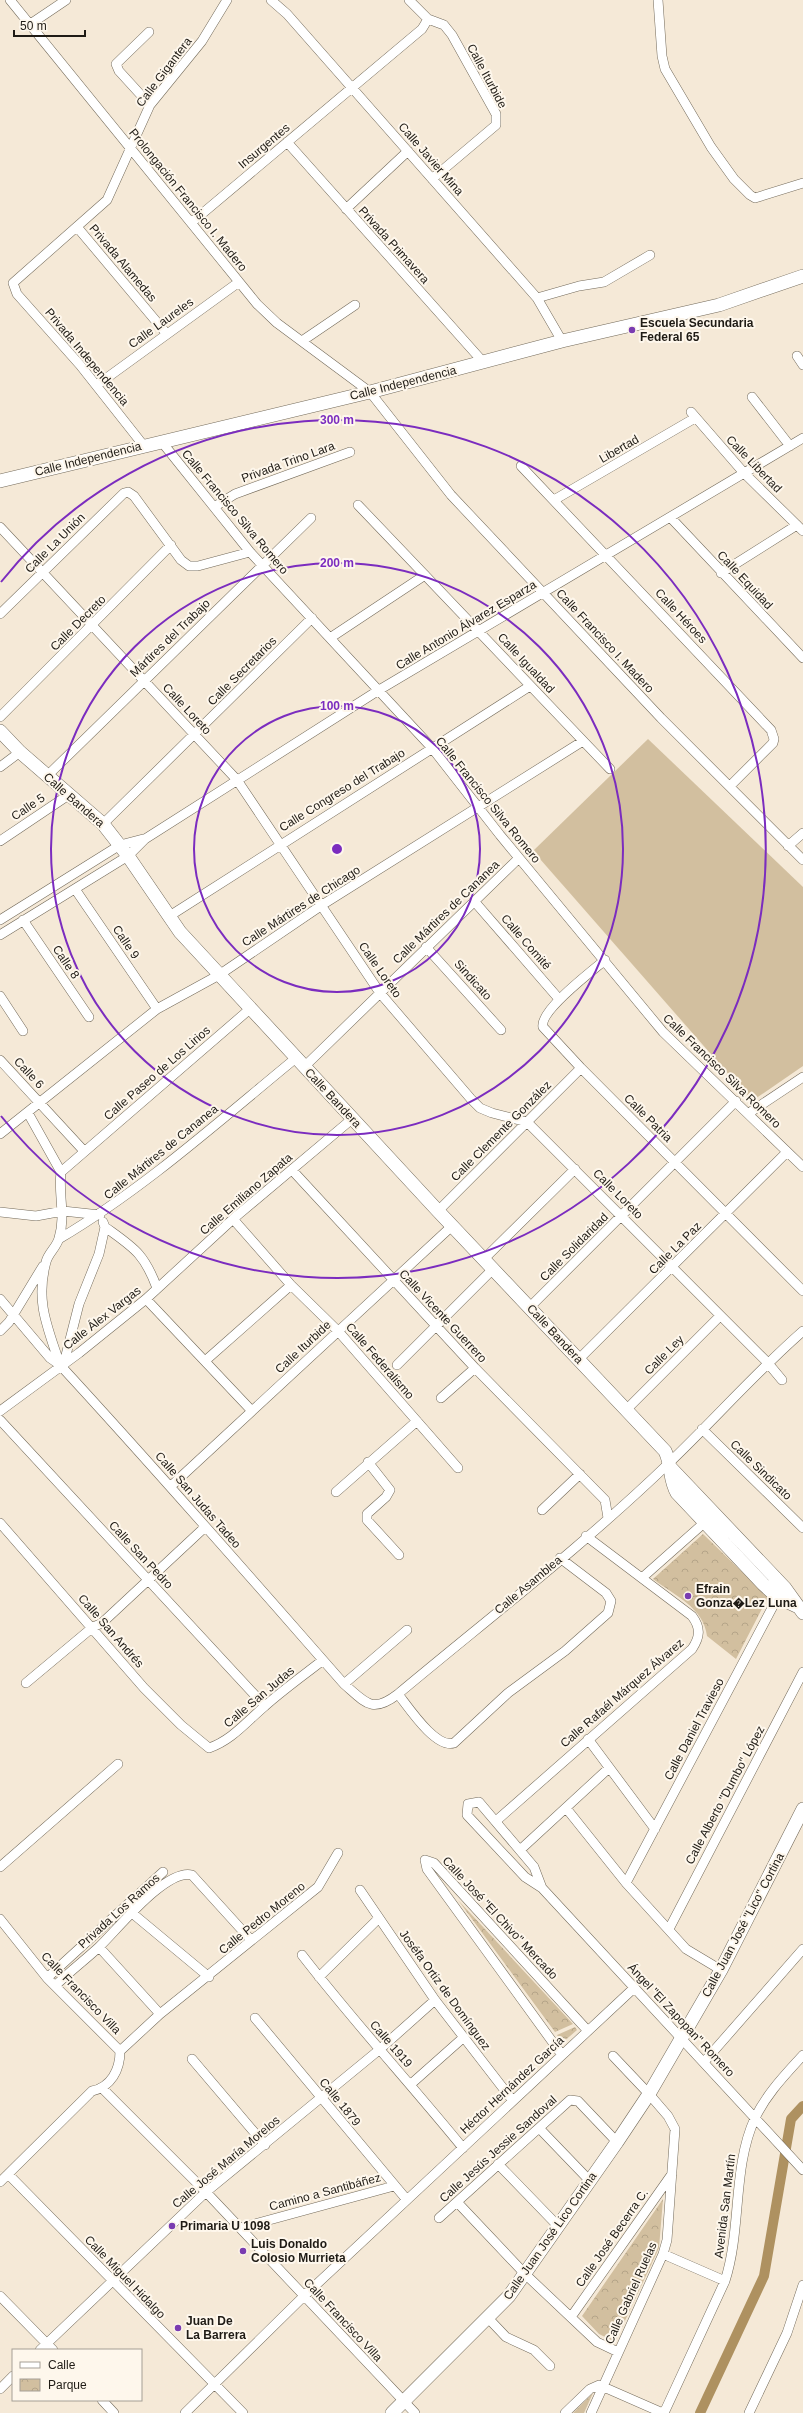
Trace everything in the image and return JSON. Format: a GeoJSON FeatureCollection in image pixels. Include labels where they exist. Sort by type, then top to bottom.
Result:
{"type":"FeatureCollection","features":[{"type":"Feature","properties":{"kind":"street","name":"Prolongación Francisco I. Madero"},"geometry":{"type":"LineString","coordinates":[[10,0],[239,282],[277,323],[302,340],[370,392]]}},
{"type":"Feature","properties":{"kind":"street"},"geometry":{"type":"LineString","coordinates":[[30,25],[66,0]]}},
{"type":"Feature","properties":{"kind":"street","name":"Calle Gigantera"},"geometry":{"type":"LineString","coordinates":[[13,283],[107,200],[150,105],[202,41],[227,0]]}},
{"type":"Feature","properties":{"kind":"street","name":"Calle Javier Mina"},"geometry":{"type":"LineString","coordinates":[[272,0],[287,14],[538,298],[562,341]]}},
{"type":"Feature","properties":{"kind":"street"},"geometry":{"type":"LineString","coordinates":[[409,0],[428,19]]}},
{"type":"Feature","properties":{"kind":"street"},"geometry":{"type":"LineString","coordinates":[[658,0],[662,56],[665,69],[721,163],[750,195],[755,198],[803,183]]}},
{"type":"Feature","properties":{"kind":"street","name":"Insurgentes"},"geometry":{"type":"LineString","coordinates":[[191,223],[422,29],[428,19]]}},
{"type":"Feature","properties":{"kind":"street","name":"Calle Iturbide"},"geometry":{"type":"LineString","coordinates":[[428,19],[444,25],[452,35],[496,114],[496,125],[432,179]]}},
{"type":"Feature","properties":{"kind":"street"},"geometry":{"type":"LineString","coordinates":[[149,32],[116,64],[119,71],[150,105]]}},
{"type":"Feature","properties":{"kind":"street","name":"Privada Primavera"},"geometry":{"type":"LineString","coordinates":[[287,142],[484,363]]}},
{"type":"Feature","properties":{"kind":"street"},"geometry":{"type":"LineString","coordinates":[[346,209],[408,151]]}},
{"type":"Feature","properties":{"kind":"street","name":"Privada Alamedas"},"geometry":{"type":"LineString","coordinates":[[77,227],[166,333]]}},
{"type":"Feature","properties":{"kind":"street"},"geometry":{"type":"LineString","coordinates":[[538,298],[579,286],[604,282],[650,254]]}},
{"type":"Feature","properties":{"kind":"street","name":"Calle Independencia"},"geometry":{"type":"LineString","coordinates":[[0,481],[370,392],[484,363],[562,341],[719,305],[803,276]]}},
{"type":"Feature","properties":{"kind":"street","name":"Calle Laureles"},"geometry":{"type":"LineString","coordinates":[[97,385],[166,333],[239,282]]}},
{"type":"Feature","properties":{"kind":"street","name":"Privada Independencia"},"geometry":{"type":"LineString","coordinates":[[13,283],[17,294],[97,385],[144,446]]}},
{"type":"Feature","properties":{"kind":"street"},"geometry":{"type":"LineString","coordinates":[[302,340],[355,305]]}},
{"type":"Feature","properties":{"kind":"street"},"geometry":{"type":"LineString","coordinates":[[797,356],[803,365]]}},
{"type":"Feature","properties":{"kind":"street","name":"Calle Francisco I. Madero"},"geometry":{"type":"LineString","coordinates":[[370,392],[451,495],[661,718],[803,860]]}},
{"type":"Feature","properties":{"kind":"street"},"geometry":{"type":"LineString","coordinates":[[752,397],[790,446]]}},
{"type":"Feature","properties":{"kind":"street","name":"Calle Libertad"},"geometry":{"type":"LineString","coordinates":[[693,415],[744,473],[800,528]]}},
{"type":"Feature","properties":{"kind":"street","name":"Libertad"},"geometry":{"type":"LineString","coordinates":[[554,500],[693,415]]}},
{"type":"Feature","properties":{"kind":"street","name":"Calle Antonio Álvarez Esparza"},"geometry":{"type":"LineString","coordinates":[[0,920],[145,839],[379,690],[671,518],[803,438]]}},
{"type":"Feature","properties":{"kind":"street","name":"Calle Francisco Silva Romero"},"geometry":{"type":"LineString","coordinates":[[161,442],[262,566],[432,748],[519,858],[605,960],[663,1032],[749,1113],[803,1168]]}},
{"type":"Feature","properties":{"kind":"street","name":"Privada Trino Lara"},"geometry":{"type":"LineString","coordinates":[[214,507],[235,494],[350,452]]}},
{"type":"Feature","properties":{"kind":"street","name":"Calle Héroes"},"geometry":{"type":"LineString","coordinates":[[521,466],[607,555],[774,734],[770,747],[730,786]]}},
{"type":"Feature","properties":{"kind":"street","name":"Calle La Unión"},"geometry":{"type":"LineString","coordinates":[[0,614],[120,496],[128,492],[134,496],[172,545]]}},
{"type":"Feature","properties":{"kind":"street","name":"Calle Igualdad"},"geometry":{"type":"LineString","coordinates":[[358,504],[610,769]]}},
{"type":"Feature","properties":{"kind":"street","name":"Mártires del Trabajo"},"geometry":{"type":"LineString","coordinates":[[47,776],[311,518]]}},
{"type":"Feature","properties":{"kind":"street","name":"Calle Equidad"},"geometry":{"type":"LineString","coordinates":[[671,518],[721,573],[803,658]]}},
{"type":"Feature","properties":{"kind":"street","name":"Calle Loreto"},"geometry":{"type":"LineString","coordinates":[[0,527],[237,780],[322,905],[380,994],[480,1108],[527,1122],[767,1362],[782,1380]]}},
{"type":"Feature","properties":{"kind":"street"},"geometry":{"type":"LineString","coordinates":[[721,573],[800,528]]}},
{"type":"Feature","properties":{"kind":"street"},"geometry":{"type":"LineString","coordinates":[[172,545],[181,560],[189,566],[198,566],[250,552]]}},
{"type":"Feature","properties":{"kind":"street","name":"Calle Decreto"},"geometry":{"type":"LineString","coordinates":[[0,718],[172,545]]}},
{"type":"Feature","properties":{"kind":"street"},"geometry":{"type":"LineString","coordinates":[[330,638],[425,575]]}},
{"type":"Feature","properties":{"kind":"street","name":"Calle Secretarios"},"geometry":{"type":"LineString","coordinates":[[103,824],[312,618]]}},
{"type":"Feature","properties":{"kind":"street","name":"Calle Congreso del Trabajo"},"geometry":{"type":"LineString","coordinates":[[168,917],[530,686]]}},
{"type":"Feature","properties":{"kind":"street","name":"Calle Bandera"},"geometry":{"type":"LineString","coordinates":[[0,731],[20,752],[103,824],[124,851],[168,917],[219,975],[452,1226],[665,1451],[670,1464]]}},
{"type":"Feature","properties":{"kind":"street","name":"Calle Mártires de Chicago"},"geometry":{"type":"LineString","coordinates":[[0,1134],[157,1009],[219,975],[322,905],[583,741]]}},
{"type":"Feature","properties":{"kind":"street"},"geometry":{"type":"LineString","coordinates":[[0,767],[20,752]]}},
{"type":"Feature","properties":{"kind":"street","name":"Calle 5"},"geometry":{"type":"LineString","coordinates":[[0,841],[70,794]]}},
{"type":"Feature","properties":{"kind":"street"},"geometry":{"type":"LineString","coordinates":[[788,846],[803,833]]}},
{"type":"Feature","properties":{"kind":"street","name":"Calle Antonio Álvarez Esparza"},"geometry":{"type":"LineString","coordinates":[[0,935],[75,889],[124,851]]}},
{"type":"Feature","properties":{"kind":"street","name":"Calle Mártires de Cananea"},"geometry":{"type":"LineString","coordinates":[[0,1212],[36,1216],[63,1210],[100,1215],[133,1192],[300,1063],[380,994],[426,947],[519,858]]}},
{"type":"Feature","properties":{"kind":"street","name":"Calle 9"},"geometry":{"type":"LineString","coordinates":[[75,889],[157,1009]]}},
{"type":"Feature","properties":{"kind":"street","name":"Calle Comité"},"geometry":{"type":"LineString","coordinates":[[474,901],[560,999]]}},
{"type":"Feature","properties":{"kind":"street","name":"Calle 8"},"geometry":{"type":"LineString","coordinates":[[23,920],[89,1017]]}},
{"type":"Feature","properties":{"kind":"street","name":"Sindicato"},"geometry":{"type":"LineString","coordinates":[[426,947],[501,1030]]}},
{"type":"Feature","properties":{"kind":"street","name":"Calle Patria"},"geometry":{"type":"LineString","coordinates":[[605,960],[560,999],[544,1017],[542,1027],[803,1290]]}},
{"type":"Feature","properties":{"kind":"street"},"geometry":{"type":"LineString","coordinates":[[0,996],[23,1031]]}},
{"type":"Feature","properties":{"kind":"street","name":"Calle Paseo de Los Lirios"},"geometry":{"type":"LineString","coordinates":[[61,1172],[250,1008]]}},
{"type":"Feature","properties":{"kind":"street","name":"Calle 6"},"geometry":{"type":"LineString","coordinates":[[0,1060],[40,1103],[82,1154]]}},
{"type":"Feature","properties":{"kind":"street","name":"Calle Clemente González"},"geometry":{"type":"LineString","coordinates":[[438,1211],[581,1068]]}},
{"type":"Feature","properties":{"kind":"street"},"geometry":{"type":"LineString","coordinates":[[749,1113],[803,1077]]}},
{"type":"Feature","properties":{"kind":"street","name":"Calle Solidaridad"},"geometry":{"type":"LineString","coordinates":[[530,1308],[736,1101]]}},
{"type":"Feature","properties":{"kind":"street"},"geometry":{"type":"LineString","coordinates":[[0,1331],[9,1322],[59,1239],[63,1210],[59,1187],[61,1172],[28,1113]]}},
{"type":"Feature","properties":{"kind":"street","name":"Calle Emiliano Zapata"},"geometry":{"type":"LineString","coordinates":[[157,1288],[233,1219],[352,1119]]}},
{"type":"Feature","properties":{"kind":"street","name":"Calle La Paz"},"geometry":{"type":"LineString","coordinates":[[579,1360],[787,1152]]}},
{"type":"Feature","properties":{"kind":"street"},"geometry":{"type":"LineString","coordinates":[[484,1259],[575,1169]]}},
{"type":"Feature","properties":{"kind":"street","name":"Calle Vicente Guerrero"},"geometry":{"type":"LineString","coordinates":[[292,1170],[475,1368],[605,1500],[608,1518]]}},
{"type":"Feature","properties":{"kind":"street"},"geometry":{"type":"LineString","coordinates":[[59,1239],[100,1215],[105,1227],[138,1251],[149,1266],[157,1288]]}},
{"type":"Feature","properties":{"kind":"street","name":"Calle Federalismo"},"geometry":{"type":"LineString","coordinates":[[233,1219],[291,1285],[338,1331],[458,1468]]}},
{"type":"Feature","properties":{"kind":"street","name":"Calle Iturbide"},"geometry":{"type":"LineString","coordinates":[[171,1486],[251,1410],[452,1226]]}},
{"type":"Feature","properties":{"kind":"street"},"geometry":{"type":"LineString","coordinates":[[0,1412],[62,1364],[79,1304],[99,1254],[105,1227]]}},
{"type":"Feature","properties":{"kind":"street"},"geometry":{"type":"LineString","coordinates":[[46,1260],[40,1296],[42,1309],[62,1364]]}},
{"type":"Feature","properties":{"kind":"street"},"geometry":{"type":"LineString","coordinates":[[397,1365],[494,1269]]}},
{"type":"Feature","properties":{"kind":"street"},"geometry":{"type":"LineString","coordinates":[[205,1361],[291,1285]]}},
{"type":"Feature","properties":{"kind":"street","name":"Calle Álex Vargas"},"geometry":{"type":"LineString","coordinates":[[62,1364],[146,1299],[157,1288]]}},
{"type":"Feature","properties":{"kind":"street","name":"Calle San Judas Tadeo"},"geometry":{"type":"LineString","coordinates":[[0,1299],[50,1358],[62,1364],[171,1486],[204,1528],[344,1684],[363,1700],[375,1706],[384,1705]]}},
{"type":"Feature","properties":{"kind":"street"},"geometry":{"type":"LineString","coordinates":[[146,1299],[251,1410]]}},
{"type":"Feature","properties":{"kind":"street","name":"Calle Ley"},"geometry":{"type":"LineString","coordinates":[[626,1410],[720,1316]]}},
{"type":"Feature","properties":{"kind":"street","name":"Calle Asamblea"},"geometry":{"type":"LineString","coordinates":[[384,1705],[608,1518],[670,1464],[767,1362],[803,1331]]}},
{"type":"Feature","properties":{"kind":"street"},"geometry":{"type":"LineString","coordinates":[[441,1398],[475,1368]]}},
{"type":"Feature","properties":{"kind":"street","name":"Calle San Pedro"},"geometry":{"type":"LineString","coordinates":[[0,1420],[265,1706]]}},
{"type":"Feature","properties":{"kind":"street"},"geometry":{"type":"LineString","coordinates":[[336,1492],[368,1462],[417,1421]]}},
{"type":"Feature","properties":{"kind":"street","name":"Calle Sindicato"},"geometry":{"type":"LineString","coordinates":[[702,1429],[803,1528]]}},
{"type":"Feature","properties":{"kind":"street"},"geometry":{"type":"LineString","coordinates":[[368,1462],[390,1490],[386,1497],[367,1514],[368,1520],[399,1555]]}},
{"type":"Feature","properties":{"kind":"street"},"geometry":{"type":"LineString","coordinates":[[670,1464],[672,1486],[704,1523],[800,1610]]}},
{"type":"Feature","properties":{"kind":"street"},"geometry":{"type":"LineString","coordinates":[[670,1464],[781,1592]]}},
{"type":"Feature","properties":{"kind":"street"},"geometry":{"type":"LineString","coordinates":[[542,1510],[580,1474]]}},
{"type":"Feature","properties":{"kind":"street","name":"Calle San Andrés"},"geometry":{"type":"LineString","coordinates":[[0,1523],[93,1627],[144,1688],[181,1725],[209,1748]]}},
{"type":"Feature","properties":{"kind":"street"},"geometry":{"type":"LineString","coordinates":[[643,1577],[704,1523]]}},
{"type":"Feature","properties":{"kind":"street"},"geometry":{"type":"LineString","coordinates":[[26,1683],[93,1627],[102,1623],[123,1601],[148,1581],[204,1528]]}},
{"type":"Feature","properties":{"kind":"street","name":"Calle Rafaél Márquez Álvarez"},"geometry":{"type":"LineString","coordinates":[[496,1821],[692,1649],[698,1640],[697,1624],[692,1616],[643,1577],[586,1536]]}},
{"type":"Feature","properties":{"kind":"street"},"geometry":{"type":"LineString","coordinates":[[398,1694],[431,1733],[440,1742],[448,1745],[454,1743],[508,1693],[565,1651],[608,1613],[611,1601],[606,1593],[560,1558]]}},
{"type":"Feature","properties":{"kind":"street","name":"Calle Daniel Travieso"},"geometry":{"type":"LineString","coordinates":[[626,1883],[781,1592]]}},
{"type":"Feature","properties":{"kind":"street"},"geometry":{"type":"LineString","coordinates":[[344,1684],[407,1630]]}},
{"type":"Feature","properties":{"kind":"street","name":"Calle San Judas"},"geometry":{"type":"LineString","coordinates":[[209,1748],[223,1743],[233,1736],[265,1706],[323,1660]]}},
{"type":"Feature","properties":{"kind":"street","name":"Calle Alberto \"Dumbo\" López"},"geometry":{"type":"LineString","coordinates":[[669,1929],[803,1672]]}},
{"type":"Feature","properties":{"kind":"street"},"geometry":{"type":"LineString","coordinates":[[588,1739],[655,1829]]}},
{"type":"Feature","properties":{"kind":"street"},"geometry":{"type":"LineString","coordinates":[[0,1867],[118,1764]]}},
{"type":"Feature","properties":{"kind":"street"},"geometry":{"type":"LineString","coordinates":[[520,1850],[609,1768]]}},
{"type":"Feature","properties":{"kind":"street","name":"Ángel \"El Zapopan\" Romero"},"geometry":{"type":"LineString","coordinates":[[542,1888],[534,1867],[496,1821],[479,1802],[468,1804],[467,1815],[525,1877],[542,1888],[802,2169]]}},
{"type":"Feature","properties":{"kind":"street"},"geometry":{"type":"LineString","coordinates":[[566,1808],[626,1883],[691,1953],[721,1970]]}},
{"type":"Feature","properties":{"kind":"street","name":"Calle Juan José \"Lico\" Cortina"},"geometry":{"type":"LineString","coordinates":[[682,2039],[721,1970],[803,1809]]}},
{"type":"Feature","properties":{"kind":"street","name":"Calle Pedro Moreno"},"geometry":{"type":"LineString","coordinates":[[120,2051],[160,2014],[209,1977],[251,1940],[318,1887],[338,1853]]}},
{"type":"Feature","properties":{"kind":"street","name":"Calle José \"El Chivo\" Mercado"},"geometry":{"type":"LineString","coordinates":[[562,2055],[427,1870],[425,1860],[434,1863],[588,2031]]}},
{"type":"Feature","properties":{"kind":"street"},"geometry":{"type":"LineString","coordinates":[[47,1978],[163,1872]]}},
{"type":"Feature","properties":{"kind":"street","name":"Privada Los Ramos"},"geometry":{"type":"LineString","coordinates":[[55,1986],[99,1947],[132,1913],[161,1887],[179,1875],[186,1874],[197,1880],[251,1940]]}},
{"type":"Feature","properties":{"kind":"street","name":"Joséfa Ortiz de Domínguez"},"geometry":{"type":"LineString","coordinates":[[360,1890],[378,1919],[435,2000],[513,2101]]}},
{"type":"Feature","properties":{"kind":"street"},"geometry":{"type":"LineString","coordinates":[[132,1913],[209,1977]]}},
{"type":"Feature","properties":{"kind":"street","name":"Calle Francisco Villa"},"geometry":{"type":"LineString","coordinates":[[0,1919],[47,1978],[120,2051],[119,2067],[103,2089],[206,2192],[415,2413]]}},
{"type":"Feature","properties":{"kind":"street"},"geometry":{"type":"LineString","coordinates":[[319,1977],[378,1919]]}},
{"type":"Feature","properties":{"kind":"street"},"geometry":{"type":"LineString","coordinates":[[99,1947],[160,2014]]}},
{"type":"Feature","properties":{"kind":"street"},"geometry":{"type":"LineString","coordinates":[[704,2062],[803,1949]]}},
{"type":"Feature","properties":{"kind":"street","name":"Calle 1919"},"geometry":{"type":"LineString","coordinates":[[302,1955],[379,2050],[411,2084],[463,2148]]}},
{"type":"Feature","properties":{"kind":"street","name":"Héctor Hernández García"},"geometry":{"type":"LineString","coordinates":[[185,2413],[304,2296],[634,1988]]}},
{"type":"Feature","properties":{"kind":"street","name":"Calle José María Morelos"},"geometry":{"type":"LineString","coordinates":[[47,2348],[113,2281],[206,2192],[379,2050],[435,2000]]}},
{"type":"Feature","properties":{"kind":"street","name":"Calle 1879"},"geometry":{"type":"LineString","coordinates":[[255,2018],[407,2200]]}},
{"type":"Feature","properties":{"kind":"street"},"geometry":{"type":"LineString","coordinates":[[411,2084],[464,2037]]}},
{"type":"Feature","properties":{"kind":"street","name":"Calle Juan José Lico Cortina"},"geometry":{"type":"LineString","coordinates":[[392,2413],[488,2318],[525,2274],[589,2180],[617,2142],[649,2094],[682,2039]]}},
{"type":"Feature","properties":{"kind":"street","name":"Avenida San Martín"},"geometry":{"type":"LineString","coordinates":[[664,2413],[725,2281],[732,2259],[745,2146],[755,2118],[772,2090],[803,2055]]}},
{"type":"Feature","properties":{"kind":"street","name":"Calle Gabriel Ruelas"},"geometry":{"type":"LineString","coordinates":[[591,2413],[663,2254],[667,2240],[673,2173],[675,2129],[668,2116],[613,2056]]}},
{"type":"Feature","properties":{"kind":"street"},"geometry":{"type":"LineString","coordinates":[[192,2059],[265,2145]]}},
{"type":"Feature","properties":{"kind":"street"},"geometry":{"type":"LineString","coordinates":[[0,2182],[92,2091],[103,2089]]}},
{"type":"Feature","properties":{"kind":"street","name":"Calle Jesús Jessie Sandoval"},"geometry":{"type":"LineString","coordinates":[[439,2218],[566,2103],[574,2100],[617,2142]]}},
{"type":"Feature","properties":{"kind":"street"},"geometry":{"type":"LineString","coordinates":[[539,2128],[589,2180]]}},
{"type":"Feature","properties":{"kind":"street"},"geometry":{"type":"LineString","coordinates":[[498,2164],[558,2226]]}},
{"type":"Feature","properties":{"kind":"street","name":"Calle José Becerra C."},"geometry":{"type":"LineString","coordinates":[[571,2317],[673,2173]]}},
{"type":"Feature","properties":{"kind":"street","name":"Calle Miguel Hidalgo"},"geometry":{"type":"LineString","coordinates":[[8,2174],[242,2413]]}},
{"type":"Feature","properties":{"kind":"street","name":"Camino a Santibáñez"},"geometry":{"type":"LineString","coordinates":[[240,2228],[394,2186]]}},
{"type":"Feature","properties":{"kind":"street"},"geometry":{"type":"LineString","coordinates":[[457,2202],[525,2274],[601,2346],[618,2352]]}},
{"type":"Feature","properties":{"kind":"street"},"geometry":{"type":"LineString","coordinates":[[663,2254],[725,2281]]}},
{"type":"Feature","properties":{"kind":"street"},"geometry":{"type":"LineString","coordinates":[[749,2413],[787,2333],[803,2285]]}},
{"type":"Feature","properties":{"kind":"street"},"geometry":{"type":"LineString","coordinates":[[0,2296],[47,2348]]}},
{"type":"Feature","properties":{"kind":"street"},"geometry":{"type":"LineString","coordinates":[[488,2318],[506,2336],[534,2350],[550,2366]]}},
{"type":"Feature","properties":{"kind":"street"},"geometry":{"type":"LineString","coordinates":[[0,2388],[12,2377]]}},
{"type":"Feature","properties":{"kind":"street"},"geometry":{"type":"LineString","coordinates":[[565,2413],[592,2387],[603,2386],[664,2413]]}},
{"type":"Feature","properties":{"kind":"street"},"geometry":{"type":"LineString","coordinates":[[103,2401],[114,2413]]}},
{"type":"Feature","properties":{"kind":"green space"},"geometry":{"type":"Polygon","coordinates":[[[648,739],[803,887],[803,1066],[752,1101],[533,851],[648,739]]]}},
{"type":"Feature","properties":{"kind":"green space"},"geometry":{"type":"Polygon","coordinates":[[[703,1534],[768,1597],[736,1659],[707,1636],[705,1626],[687,1603],[653,1579],[703,1534]]]}},
{"type":"Feature","properties":{"kind":"green space"},"geometry":{"type":"Polygon","coordinates":[[[458,1900],[573,2024],[555,2032],[458,1900]]]}},
{"type":"Feature","properties":{"kind":"green space"},"geometry":{"type":"Polygon","coordinates":[[[575,2027],[577,2030],[562,2043],[557,2035],[575,2027]]]}},
{"type":"Feature","properties":{"kind":"green space"},"geometry":{"type":"Polygon","coordinates":[[[663,2199],[659,2248],[615,2342],[599,2334],[582,2316],[663,2199]]]}},
{"type":"Feature","properties":{"kind":"green space"},"geometry":{"type":"Polygon","coordinates":[[[593,2393],[584,2413],[573,2413],[593,2393]]]}},
{"type":"Feature","properties":{"kind":"waterway"},"geometry":{"type":"LineString","coordinates":[[700,2413],[764,2276],[791,2119],[803,2106]]}},
{"type":"Feature","properties":{"kind":"place","name":"Escuela Secundaria Federal 65"},"geometry":{"type":"Point","coordinates":[632,330]}},
{"type":"Feature","properties":{"kind":"place","name":"Efrain Gonza�Lez Luna"},"geometry":{"type":"Point","coordinates":[688,1596]}},
{"type":"Feature","properties":{"kind":"place","name":"Primaria U 1098"},"geometry":{"type":"Point","coordinates":[172,2226]}},
{"type":"Feature","properties":{"kind":"place","name":"Luis Donaldo Colosio Murrieta"},"geometry":{"type":"Point","coordinates":[243,2251]}},
{"type":"Feature","properties":{"kind":"place","name":"Juan De La Barrera"},"geometry":{"type":"Point","coordinates":[178,2328]}}]}
